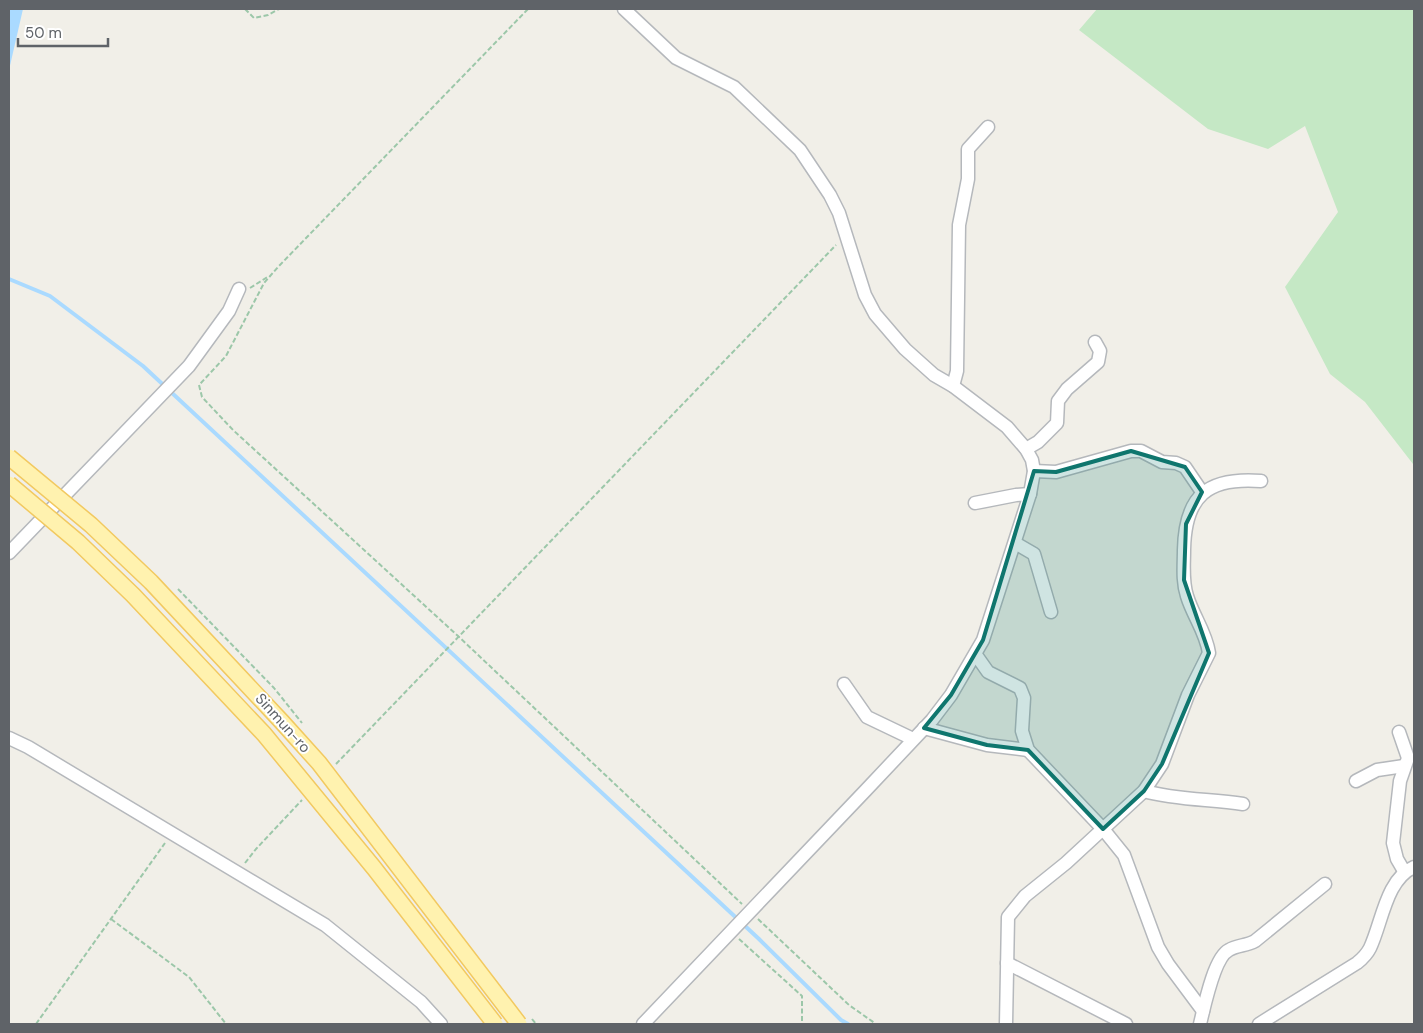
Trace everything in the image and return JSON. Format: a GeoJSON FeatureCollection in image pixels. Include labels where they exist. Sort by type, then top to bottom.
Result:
{"type":"FeatureCollection","features":[{"type":"Feature","properties":{"kind":"main road","name":"Sinmun-ro"},"geometry":{"type":"LineString","coordinates":[[9,457],[92,525],[151,582],[319,763],[519,1024]]}},
{"type":"Feature","properties":{"kind":"main road","name":"Sinmun-ro"},"geometry":{"type":"LineString","coordinates":[[9,484],[78,542],[133,595],[264,734],[368,860],[495,1024]]}},
{"type":"Feature","properties":{"kind":"street"},"geometry":{"type":"LineString","coordinates":[[624,9],[676,58],[734,87],[800,150],[839,212],[865,294],[875,314],[905,349],[934,375],[953,386],[1006,426],[1026,449],[1032,460],[1034,471],[1030,494],[996,604],[976,655],[951,695],[924,728],[643,1024]]}},
{"type":"Feature","properties":{"kind":"street"},"geometry":{"type":"LineString","coordinates":[[953,386],[957,371],[959,225],[968,179],[968,149],[988,126]]}},
{"type":"Feature","properties":{"kind":"street"},"geometry":{"type":"LineString","coordinates":[[9,553],[189,366],[213,335],[237,293]]}},
{"type":"Feature","properties":{"kind":"street"},"geometry":{"type":"LineString","coordinates":[[1026,449],[1038,442],[1057,423],[1058,401],[1067,389],[1098,362],[1100,352],[1095,342]]}},
{"type":"Feature","properties":{"kind":"street"},"geometry":{"type":"LineString","coordinates":[[1034,471],[1056,472],[1141,451],[1162,462],[1176,463],[1185,467],[1202,492]]}},
{"type":"Feature","properties":{"kind":"street"},"geometry":{"type":"LineString","coordinates":[[1006,1024],[1006,926],[1008,917],[1014,907],[1144,791],[1162,764],[1188,695],[1209,653],[1203,631],[1189,600],[1184,580],[1186,524],[1190,509],[1202,492],[1213,486],[1242,480],[1261,481]]}},
{"type":"Feature","properties":{"kind":"street"},"geometry":{"type":"LineString","coordinates":[[975,503],[1030,494]]}},
{"type":"Feature","properties":{"kind":"street"},"geometry":{"type":"LineString","coordinates":[[1015,542],[1028,548],[1034,554],[1051,612]]}},
{"type":"Feature","properties":{"kind":"street"},"geometry":{"type":"LineString","coordinates":[[976,655],[988,672],[1020,688],[1024,698],[1022,731],[1028,750],[1103,828],[1118,848],[1129,867],[1158,947],[1168,964],[1203,1011]]}},
{"type":"Feature","properties":{"kind":"street"},"geometry":{"type":"LineString","coordinates":[[844,684],[873,722],[913,739]]}},
{"type":"Feature","properties":{"kind":"street"},"geometry":{"type":"LineString","coordinates":[[924,728],[986,745],[1028,750]]}},
{"type":"Feature","properties":{"kind":"street"},"geometry":{"type":"LineString","coordinates":[[1260,1024],[1357,963],[1369,950],[1385,906],[1409,869],[1397,859],[1393,843],[1404,766],[1408,758],[1398,732]]}},
{"type":"Feature","properties":{"kind":"street"},"geometry":{"type":"LineString","coordinates":[[9,738],[28,746],[325,925],[421,1002],[442,1024]]}},
{"type":"Feature","properties":{"kind":"street"},"geometry":{"type":"LineString","coordinates":[[1356,781],[1377,770],[1404,766]]}},
{"type":"Feature","properties":{"kind":"street"},"geometry":{"type":"LineString","coordinates":[[1144,791],[1159,795],[1213,799],[1243,804]]}},
{"type":"Feature","properties":{"kind":"street"},"geometry":{"type":"LineString","coordinates":[[1200,1024],[1215,970],[1223,954],[1255,941],[1325,884]]}},
{"type":"Feature","properties":{"kind":"street"},"geometry":{"type":"LineString","coordinates":[[1006,963],[1126,1024]]}},
{"type":"Feature","properties":{"kind":"path"},"geometry":{"type":"LineString","coordinates":[[245,9],[254,18],[259,18],[279,9]]}},
{"type":"Feature","properties":{"kind":"path"},"geometry":{"type":"LineString","coordinates":[[528,9],[273,273],[256,297],[226,356],[200,385],[202,397],[233,430],[458,636],[748,914],[849,1005],[876,1024]]}},
{"type":"Feature","properties":{"kind":"path"},"geometry":{"type":"LineString","coordinates":[[434,661],[846,235]]}},
{"type":"Feature","properties":{"kind":"path"},"geometry":{"type":"LineString","coordinates":[[237,293],[273,273]]}},
{"type":"Feature","properties":{"kind":"path"},"geometry":{"type":"LineString","coordinates":[[36,1024],[172,833]]}},
{"type":"Feature","properties":{"kind":"path"},"geometry":{"type":"LineString","coordinates":[[112,919],[189,977],[226,1024]]}},
{"type":"Feature","properties":{"kind":"path"},"geometry":{"type":"LineString","coordinates":[[733,929],[802,996],[802,1024]]}},
{"type":"Feature","properties":{"kind":"highlighted area"},"geometry":{"type":"Polygon","coordinates":[[[1131,451],[1185,467],[1202,492],[1186,524],[1184,580],[1209,653],[1162,764],[1144,791],[1103,829],[1028,750],[987,745],[924,728],[951,695],[983,640],[1034,471],[1056,472],[1131,451]]]}},
{"type":"Feature","properties":{"kind":"green space"},"geometry":{"type":"Polygon","coordinates":[[[1097,9],[1414,9],[1414,480],[1413,464],[1365,402],[1330,374],[1285,287],[1338,212],[1305,126],[1268,149],[1208,129],[1079,30],[1097,9]]]}},
{"type":"Feature","properties":{"kind":"water"},"geometry":{"type":"Polygon","coordinates":[[[9,9],[23,9],[9,70],[9,9]]]}},
{"type":"Feature","properties":{"kind":"waterway"},"geometry":{"type":"LineString","coordinates":[[9,279],[50,296],[143,366],[759,939],[841,1020],[848,1024]]}}]}
